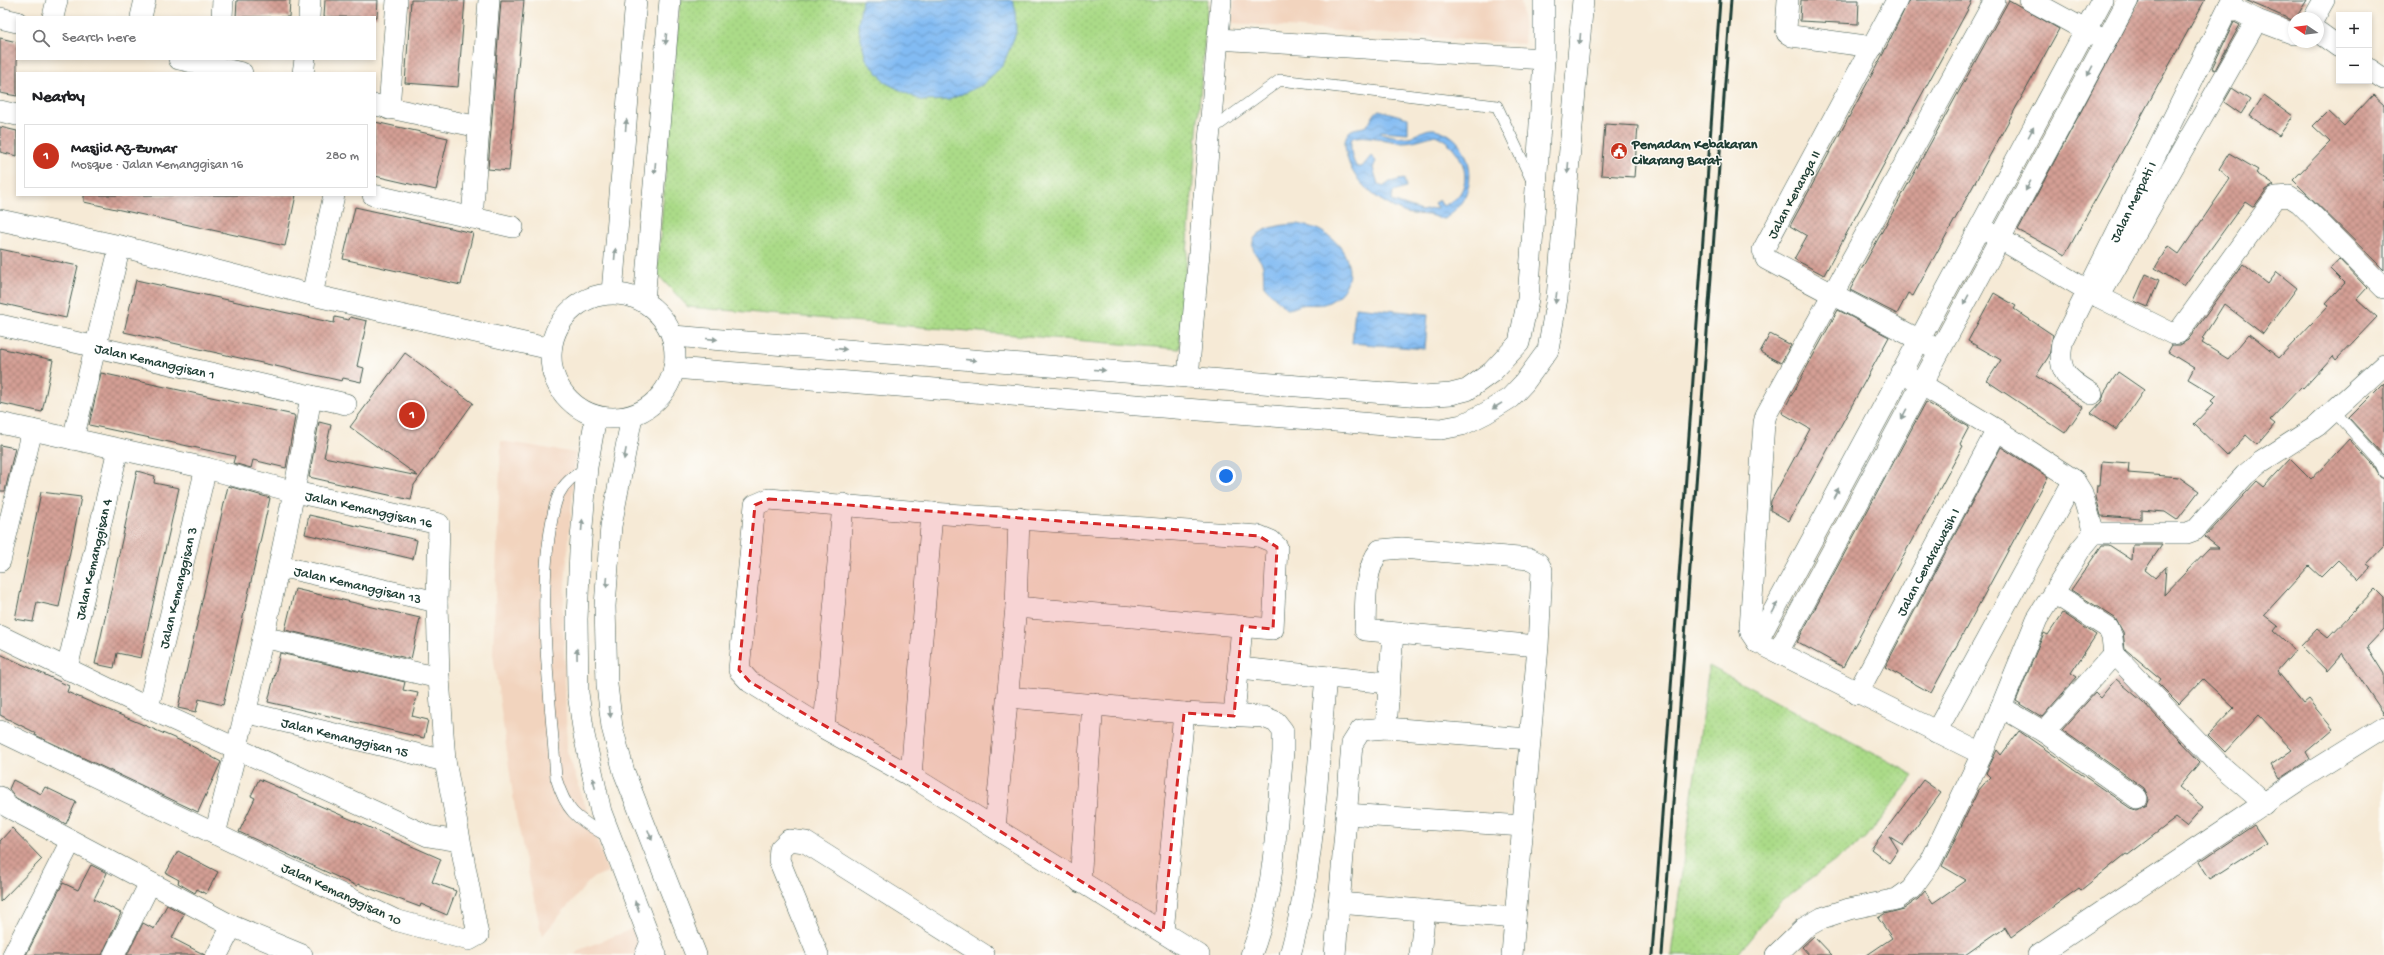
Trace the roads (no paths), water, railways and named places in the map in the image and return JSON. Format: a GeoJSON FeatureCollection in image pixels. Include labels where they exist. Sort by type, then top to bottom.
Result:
{"type":"FeatureCollection","features":[{"type":"Feature","properties":{"kind":"street"},"geometry":{"type":"LineString","coordinates":[[53,16],[57,0]]}},
{"type":"Feature","properties":{"kind":"street"},"geometry":{"type":"LineString","coordinates":[[141,16],[145,0]]}},
{"type":"Feature","properties":{"kind":"street"},"geometry":{"type":"LineString","coordinates":[[222,16],[223,0]]}},
{"type":"Feature","properties":{"kind":"street"},"geometry":{"type":"LineString","coordinates":[[309,16],[310,0]]}},
{"type":"Feature","properties":{"kind":"street"},"geometry":{"type":"LineString","coordinates":[[397,0],[382,107],[479,127]]}},
{"type":"Feature","properties":{"kind":"street"},"geometry":{"type":"LineString","coordinates":[[472,218],[489,0]]}},
{"type":"Feature","properties":{"kind":"street"},"geometry":{"type":"LineString","coordinates":[[612,293],[636,0]]}},
{"type":"Feature","properties":{"kind":"street"},"geometry":{"type":"LineString","coordinates":[[644,301],[670,0]]}},
{"type":"Feature","properties":{"kind":"street"},"geometry":{"type":"LineString","coordinates":[[1188,377],[1221,0]]}},
{"type":"Feature","properties":{"kind":"street"},"geometry":{"type":"LineString","coordinates":[[673,336],[1423,396],[1451,394],[1467,390],[1492,372],[1519,343],[1528,299],[1544,59],[1544,0]]}},
{"type":"Feature","properties":{"kind":"street"},"geometry":{"type":"LineString","coordinates":[[674,368],[1423,428],[1441,428],[1462,425],[1510,398],[1524,384],[1548,350],[1557,298],[1584,0]]}},
{"type":"Feature","properties":{"kind":"street"},"geometry":{"type":"LineString","coordinates":[[1788,0],[1786,29],[1787,33],[1792,36],[1872,46]]}},
{"type":"Feature","properties":{"kind":"street"},"geometry":{"type":"LineString","coordinates":[[1885,22],[1886,0]]}},
{"type":"Feature","properties":{"kind":"street","name":"Jalan Kenanga II"},"geometry":{"type":"LineString","coordinates":[[1897,0],[1763,250],[1766,259],[1835,293],[1939,350]]}},
{"type":"Feature","properties":{"kind":"street"},"geometry":{"type":"LineString","coordinates":[[1982,754],[1857,694],[1757,642],[1751,633],[1750,628],[1764,419],[1835,293],[1995,0]]}},
{"type":"Feature","properties":{"kind":"street"},"geometry":{"type":"LineString","coordinates":[[2030,0],[2106,41]]}},
{"type":"Feature","properties":{"kind":"street"},"geometry":{"type":"LineString","coordinates":[[1757,642],[2102,0]]}},
{"type":"Feature","properties":{"kind":"street"},"geometry":{"type":"LineString","coordinates":[[1778,652],[1921,383],[2128,0]]}},
{"type":"Feature","properties":{"kind":"street"},"geometry":{"type":"LineString","coordinates":[[2317,12],[2324,0]]}},
{"type":"Feature","properties":{"kind":"street"},"geometry":{"type":"LineString","coordinates":[[2231,3],[2257,20],[2288,32]]}},
{"type":"Feature","properties":{"kind":"street","name":"Jalan Merpati I"},"geometry":{"type":"LineString","coordinates":[[2092,394],[2066,374],[2059,360],[2068,328],[2094,293],[2231,3]]}},
{"type":"Feature","properties":{"kind":"street"},"geometry":{"type":"LineString","coordinates":[[0,18],[16,22]]}},
{"type":"Feature","properties":{"kind":"street"},"geometry":{"type":"LineString","coordinates":[[2094,293],[2257,20]]}},
{"type":"Feature","properties":{"kind":"street"},"geometry":{"type":"LineString","coordinates":[[2324,37],[2336,46]]}},
{"type":"Feature","properties":{"kind":"street"},"geometry":{"type":"LineString","coordinates":[[1218,39],[1544,59]]}},
{"type":"Feature","properties":{"kind":"street"},"geometry":{"type":"LineString","coordinates":[[172,72],[175,60]]}},
{"type":"Feature","properties":{"kind":"street"},"geometry":{"type":"LineString","coordinates":[[189,60],[218,63],[240,72]]}},
{"type":"Feature","properties":{"kind":"street"},"geometry":{"type":"LineString","coordinates":[[303,72],[305,60]]}},
{"type":"Feature","properties":{"kind":"street"},"geometry":{"type":"LineString","coordinates":[[2372,71],[2384,79]]}},
{"type":"Feature","properties":{"kind":"street"},"geometry":{"type":"LineString","coordinates":[[0,111],[16,115]]}},
{"type":"Feature","properties":{"kind":"street"},"geometry":{"type":"LineString","coordinates":[[1979,227],[2094,293],[2167,332],[2178,332],[2276,197],[2282,195],[2289,196],[2300,203],[2384,288]]}},
{"type":"Feature","properties":{"kind":"street"},"geometry":{"type":"LineString","coordinates":[[312,295],[334,196]]}},
{"type":"Feature","properties":{"kind":"street"},"geometry":{"type":"LineString","coordinates":[[376,196],[513,227]]}},
{"type":"Feature","properties":{"kind":"street"},"geometry":{"type":"LineString","coordinates":[[0,220],[120,246],[312,295],[552,349]]}},
{"type":"Feature","properties":{"kind":"street"},"geometry":{"type":"LineString","coordinates":[[73,439],[120,246]]}},
{"type":"Feature","properties":{"kind":"street"},"geometry":{"type":"LineString","coordinates":[[612,293],[629,295],[644,301],[661,316],[673,336],[676,352],[674,368],[669,384],[660,398],[647,408],[632,416],[614,419],[596,416],[580,409],[566,397],[557,383],[552,366],[552,349],[556,331],[565,316],[578,304],[594,296],[612,293]]}},
{"type":"Feature","properties":{"kind":"street","name":"Jalan Kemanggisan 1"},"geometry":{"type":"LineString","coordinates":[[0,325],[95,345],[346,404]]}},
{"type":"Feature","properties":{"kind":"street"},"geometry":{"type":"LineString","coordinates":[[2094,533],[2187,533],[2195,530],[2245,475],[2260,462],[2317,426],[2384,365]]}},
{"type":"Feature","properties":{"kind":"street"},"geometry":{"type":"LineString","coordinates":[[1901,372],[1997,430],[2074,480],[2082,493],[2094,533]]}},
{"type":"Feature","properties":{"kind":"street"},"geometry":{"type":"LineString","coordinates":[[215,834],[237,748],[279,566],[295,492],[311,396]]}},
{"type":"Feature","properties":{"kind":"street"},"geometry":{"type":"LineString","coordinates":[[596,416],[588,467],[580,551],[577,612],[578,693],[584,735],[601,812],[656,955]]}},
{"type":"Feature","properties":{"kind":"street"},"geometry":{"type":"LineString","coordinates":[[632,416],[611,526],[605,606],[607,686],[612,727],[624,772],[696,955]]}},
{"type":"Feature","properties":{"kind":"street","name":"Jalan Kemanggisan 16"},"geometry":{"type":"LineString","coordinates":[[0,422],[206,468],[295,492],[436,523],[440,528],[436,602]]}},
{"type":"Feature","properties":{"kind":"street"},"geometry":{"type":"LineString","coordinates":[[0,561],[32,430]]}},
{"type":"Feature","properties":{"kind":"street","name":"Jalan Cendrawasih I"},"geometry":{"type":"LineString","coordinates":[[1857,694],[1997,430]]}},
{"type":"Feature","properties":{"kind":"street","name":"Jalan Kemanggisan 4"},"geometry":{"type":"LineString","coordinates":[[67,669],[118,449]]}},
{"type":"Feature","properties":{"kind":"street","name":"Jalan Kemanggisan 3"},"geometry":{"type":"LineString","coordinates":[[148,708],[206,468]]}},
{"type":"Feature","properties":{"kind":"street"},"geometry":{"type":"LineString","coordinates":[[1936,732],[2074,480]]}},
{"type":"Feature","properties":{"kind":"street"},"geometry":{"type":"LineString","coordinates":[[1016,607],[1272,629],[1277,548],[1271,541],[1259,536],[932,513],[843,504],[769,499],[755,506],[739,670],[750,682],[824,728],[911,776],[1199,955]]}},
{"type":"Feature","properties":{"kind":"street"},"geometry":{"type":"LineString","coordinates":[[824,728],[843,504]]}},
{"type":"Feature","properties":{"kind":"street"},"geometry":{"type":"LineString","coordinates":[[911,776],[932,513]]}},
{"type":"Feature","properties":{"kind":"street"},"geometry":{"type":"LineString","coordinates":[[995,828],[1016,607],[1019,518]]}},
{"type":"Feature","properties":{"kind":"street"},"geometry":{"type":"LineString","coordinates":[[1776,955],[1804,928],[1822,918],[1848,909],[1897,899],[1911,889],[1930,863],[1982,754],[2037,619],[2080,550],[2094,533]]}},
{"type":"Feature","properties":{"kind":"street"},"geometry":{"type":"LineString","coordinates":[[1512,955],[1538,646],[1542,570],[1538,563],[1530,559],[1402,548],[1380,550],[1372,560],[1369,571],[1365,630],[1538,646]]}},
{"type":"Feature","properties":{"kind":"street","name":"Jalan Kemanggisan 13"},"geometry":{"type":"LineString","coordinates":[[279,566],[436,602]]}},
{"type":"Feature","properties":{"kind":"street"},"geometry":{"type":"LineString","coordinates":[[2054,593],[2108,628],[2112,637],[2114,654],[2220,765],[2265,804]]}},
{"type":"Feature","properties":{"kind":"street"},"geometry":{"type":"LineString","coordinates":[[0,636],[148,708],[428,836],[459,841],[445,761],[439,678],[436,602]]}},
{"type":"Feature","properties":{"kind":"street"},"geometry":{"type":"LineString","coordinates":[[1234,716],[1242,626]]}},
{"type":"Feature","properties":{"kind":"street"},"geometry":{"type":"LineString","coordinates":[[1386,728],[1393,633]]}},
{"type":"Feature","properties":{"kind":"street"},"geometry":{"type":"LineString","coordinates":[[263,637],[439,678]]}},
{"type":"Feature","properties":{"kind":"street"},"geometry":{"type":"LineString","coordinates":[[2044,732],[2114,654]]}},
{"type":"Feature","properties":{"kind":"street"},"geometry":{"type":"LineString","coordinates":[[1239,668],[1389,683]]}},
{"type":"Feature","properties":{"kind":"street"},"geometry":{"type":"LineString","coordinates":[[1290,955],[1301,918],[1308,879],[1326,677]]}},
{"type":"Feature","properties":{"kind":"street"},"geometry":{"type":"LineString","coordinates":[[1008,697],[1093,703],[1184,713],[1264,717],[1276,722],[1283,731],[1269,888],[1259,935],[1251,955]]}},
{"type":"Feature","properties":{"kind":"street"},"geometry":{"type":"LineString","coordinates":[[1080,882],[1093,703]]}},
{"type":"Feature","properties":{"kind":"street"},"geometry":{"type":"LineString","coordinates":[[2001,707],[2044,732],[2137,798]]}},
{"type":"Feature","properties":{"kind":"street","name":"Jalan Kemanggisan 15"},"geometry":{"type":"LineString","coordinates":[[245,712],[445,761]]}},
{"type":"Feature","properties":{"kind":"street"},"geometry":{"type":"LineString","coordinates":[[1163,932],[1184,713]]}},
{"type":"Feature","properties":{"kind":"street"},"geometry":{"type":"LineString","coordinates":[[2038,955],[2384,727]]}},
{"type":"Feature","properties":{"kind":"street"},"geometry":{"type":"LineString","coordinates":[[1335,955],[1352,744],[1361,730],[1386,728],[1529,739]]}},
{"type":"Feature","properties":{"kind":"street","name":"Jalan Kemanggisan 10"},"geometry":{"type":"LineString","coordinates":[[0,731],[395,920],[469,940],[474,939],[479,931],[459,841]]}},
{"type":"Feature","properties":{"kind":"street"},"geometry":{"type":"LineString","coordinates":[[3,807],[232,926],[302,955]]}},
{"type":"Feature","properties":{"kind":"street"},"geometry":{"type":"LineString","coordinates":[[1346,814],[1523,826]]}},
{"type":"Feature","properties":{"kind":"street"},"geometry":{"type":"LineString","coordinates":[[818,955],[779,860],[780,849],[789,840],[805,842],[984,955]]}},
{"type":"Feature","properties":{"kind":"street"},"geometry":{"type":"LineString","coordinates":[[13,955],[71,842]]}},
{"type":"Feature","properties":{"kind":"street"},"geometry":{"type":"LineString","coordinates":[[114,955],[150,883]]}},
{"type":"Feature","properties":{"kind":"street"},"geometry":{"type":"LineString","coordinates":[[1339,903],[1515,918]]}},
{"type":"Feature","properties":{"kind":"street"},"geometry":{"type":"LineString","coordinates":[[1420,955],[1425,910]]}},
{"type":"Feature","properties":{"kind":"street"},"geometry":{"type":"LineString","coordinates":[[217,955],[232,926]]}},
{"type":"Feature","properties":{"kind":"lane"},"geometry":{"type":"LineString","coordinates":[[1210,130],[1280,80],[1497,106],[1536,189]]}},
{"type":"Feature","properties":{"kind":"lane"},"geometry":{"type":"LineString","coordinates":[[2334,411],[2379,461],[2384,472]]}},
{"type":"Feature","properties":{"kind":"lane"},"geometry":{"type":"LineString","coordinates":[[588,467],[570,479],[559,494],[552,516],[546,560],[546,616],[556,778],[570,812],[611,838]]}},
{"type":"Feature","properties":{"kind":"lane"},"geometry":{"type":"LineString","coordinates":[[640,955],[648,936]]}},
{"type":"Feature","properties":{"kind":"water"},"geometry":{"type":"Polygon","coordinates":[[[862,0],[1012,0],[1015,7],[1016,33],[1003,65],[982,85],[949,100],[922,101],[886,83],[866,59],[858,26],[862,0]]]}},
{"type":"Feature","properties":{"kind":"water"},"geometry":{"type":"Polygon","coordinates":[[[1379,110],[1408,118],[1408,133],[1381,131],[1381,133],[1398,137],[1408,137],[1434,129],[1444,132],[1453,138],[1466,155],[1470,175],[1469,186],[1461,203],[1445,219],[1428,215],[1409,214],[1397,209],[1387,204],[1369,191],[1355,175],[1350,166],[1345,147],[1347,135],[1351,130],[1366,126],[1379,110]],[[1435,135],[1406,142],[1390,141],[1370,137],[1358,137],[1352,138],[1351,149],[1357,167],[1362,167],[1371,156],[1376,161],[1373,168],[1378,184],[1383,187],[1390,182],[1404,179],[1406,188],[1393,192],[1392,201],[1421,211],[1437,208],[1434,203],[1439,200],[1443,206],[1455,199],[1462,191],[1465,181],[1464,170],[1454,149],[1435,135]]]}},
{"type":"Feature","properties":{"kind":"water"},"geometry":{"type":"Polygon","coordinates":[[[1298,224],[1312,227],[1334,240],[1341,248],[1346,258],[1349,268],[1348,277],[1345,287],[1339,295],[1329,302],[1322,304],[1301,305],[1286,309],[1264,286],[1263,267],[1254,251],[1253,241],[1257,236],[1269,228],[1298,224]]]}},
{"type":"Feature","properties":{"kind":"water"},"geometry":{"type":"Polygon","coordinates":[[[1355,307],[1428,314],[1425,349],[1352,343],[1355,307]]]}},
{"type":"Feature","properties":{"kind":"railway"},"geometry":{"type":"LineString","coordinates":[[1652,955],[1720,0]]}},
{"type":"Feature","properties":{"kind":"railway"},"geometry":{"type":"LineString","coordinates":[[1662,955],[1731,0]]}},
{"type":"Feature","properties":{"kind":"place","name":"Pemadam Kebakaran Cikarang Barat"},"geometry":{"type":"Point","coordinates":[1619,151]}},
{"type":"Feature","properties":{"kind":"place","name":"Masjid Az-Zumar"},"geometry":{"type":"Point","coordinates":[412,415]}}]}
